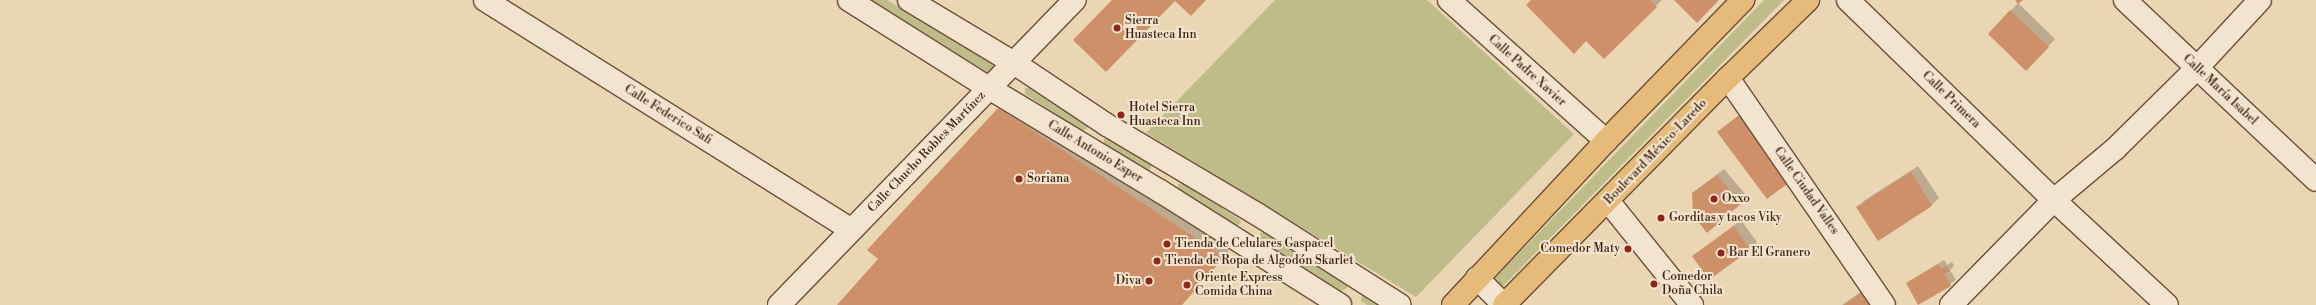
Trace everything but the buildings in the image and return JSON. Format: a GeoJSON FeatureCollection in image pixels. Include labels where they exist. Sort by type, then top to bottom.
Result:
{"type":"FeatureCollection","features":[{"type":"Feature","properties":{"kind":"main road"},"geometry":{"type":"LineString","coordinates":[[1453,305],[1606,141],[1743,0]]}},
{"type":"Feature","properties":{"kind":"main road","name":"Boulevard México-Laredo"},"geometry":{"type":"LineString","coordinates":[[1504,305],[1728,78],[1808,0]]}},
{"type":"Feature","properties":{"kind":"street","name":"Calle Federico Safi"},"geometry":{"type":"LineString","coordinates":[[485,0],[851,230]]}},
{"type":"Feature","properties":{"kind":"street","name":"Calle Antonio Esper"},"geometry":{"type":"LineString","coordinates":[[849,0],[989,88],[1160,191],[1241,244],[1340,305]]}},
{"type":"Feature","properties":{"kind":"street"},"geometry":{"type":"LineString","coordinates":[[908,0],[1014,63],[1107,125],[1257,214],[1400,305]]}},
{"type":"Feature","properties":{"kind":"street","name":"Calle Chucho Robles Martínez"},"geometry":{"type":"LineString","coordinates":[[779,305],[1075,0]]}},
{"type":"Feature","properties":{"kind":"street","name":"Calle Padre Xavier"},"geometry":{"type":"LineString","coordinates":[[1449,0],[1606,141]]}},
{"type":"Feature","properties":{"kind":"street","name":"Calle Primera"},"geometry":{"type":"LineString","coordinates":[[1848,0],[2054,200],[2167,305]]}},
{"type":"Feature","properties":{"kind":"street","name":"Calle María Isabel"},"geometry":{"type":"LineString","coordinates":[[2125,0],[2196,69],[2316,180]]}},
{"type":"Feature","properties":{"kind":"street"},"geometry":{"type":"LineString","coordinates":[[1951,305],[2054,200],[2115,149],[2196,69],[2260,0]]}},
{"type":"Feature","properties":{"kind":"street","name":"Calle Ciudad Valles"},"geometry":{"type":"LineString","coordinates":[[1728,78],[1884,305]]}},
{"type":"Feature","properties":{"kind":"street"},"geometry":{"type":"LineString","coordinates":[[1160,191],[1175,166]]}},
{"type":"Feature","properties":{"kind":"street"},"geometry":{"type":"LineString","coordinates":[[1608,201],[1692,305]]}},
{"type":"Feature","properties":{"kind":"street"},"geometry":{"type":"LineString","coordinates":[[1241,244],[1257,214]]}},
{"type":"Feature","properties":{"kind":"street"},"geometry":{"type":"LineString","coordinates":[[1477,278],[1504,305]]}},
{"type":"Feature","properties":{"kind":"shaded area"},"geometry":{"type":"Polygon","coordinates":[[[871,0],[887,0],[992,64],[994,68],[991,72],[987,72],[871,0]]]}},
{"type":"Feature","properties":{"kind":"shaded area"},"geometry":{"type":"Polygon","coordinates":[[[1275,0],[1427,0],[1574,134],[1416,297],[1146,133],[1275,0]]]}},
{"type":"Feature","properties":{"kind":"shaded area"},"geometry":{"type":"Polygon","coordinates":[[[1764,0],[1784,0],[1500,289],[1491,282],[1764,0]]]}},
{"type":"Feature","properties":{"kind":"shaded area"},"geometry":{"type":"Polygon","coordinates":[[[1025,88],[1031,88],[1087,124],[1088,128],[1082,131],[1025,94],[1025,88]]]}},
{"type":"Feature","properties":{"kind":"shaded area"},"geometry":{"type":"Polygon","coordinates":[[[1108,138],[1151,165],[1151,168],[1148,171],[1104,145],[1104,139],[1108,138]]]}},
{"type":"Feature","properties":{"kind":"shaded area"},"geometry":{"type":"Polygon","coordinates":[[[1184,183],[1240,220],[1241,223],[1235,227],[1178,190],[1178,184],[1184,183]]]}},
{"type":"Feature","properties":{"kind":"shaded area"},"geometry":{"type":"Polygon","coordinates":[[[1264,232],[1347,285],[1347,288],[1341,291],[1260,240],[1260,233],[1264,232]]]}},
{"type":"Feature","properties":{"kind":"shaded area"},"geometry":{"type":"Polygon","coordinates":[[[1366,294],[1381,305],[1367,305],[1361,301],[1362,295],[1366,294]]]}},
{"type":"Feature","properties":{"kind":"place","name":"Sierra Huasteca Inn"},"geometry":{"type":"Point","coordinates":[1117,28]}},
{"type":"Feature","properties":{"kind":"place","name":"Hotel Sierra Huasteca Inn"},"geometry":{"type":"Point","coordinates":[1121,115]}},
{"type":"Feature","properties":{"kind":"place","name":"Soriana"},"geometry":{"type":"Point","coordinates":[1019,179]}},
{"type":"Feature","properties":{"kind":"place","name":"Oxxo"},"geometry":{"type":"Point","coordinates":[1714,199]}},
{"type":"Feature","properties":{"kind":"place","name":"Gorditas y tacos Viky"},"geometry":{"type":"Point","coordinates":[1661,218]}},
{"type":"Feature","properties":{"kind":"place","name":"Tienda de Celulares Gaspacel"},"geometry":{"type":"Point","coordinates":[1167,244]}},
{"type":"Feature","properties":{"kind":"place","name":"Comedor Maty"},"geometry":{"type":"Point","coordinates":[1628,249]}},
{"type":"Feature","properties":{"kind":"place","name":"Bar El Granero"},"geometry":{"type":"Point","coordinates":[1721,253]}},
{"type":"Feature","properties":{"kind":"place","name":"Tienda de Ropa de Algodón Skarlet"},"geometry":{"type":"Point","coordinates":[1157,261]}},
{"type":"Feature","properties":{"kind":"place","name":"Diva"},"geometry":{"type":"Point","coordinates":[1149,281]}},
{"type":"Feature","properties":{"kind":"place","name":"Comedor Doña Chila"},"geometry":{"type":"Point","coordinates":[1654,284]}},
{"type":"Feature","properties":{"kind":"place","name":"Oriente Express Comida China"},"geometry":{"type":"Point","coordinates":[1187,285]}}]}
